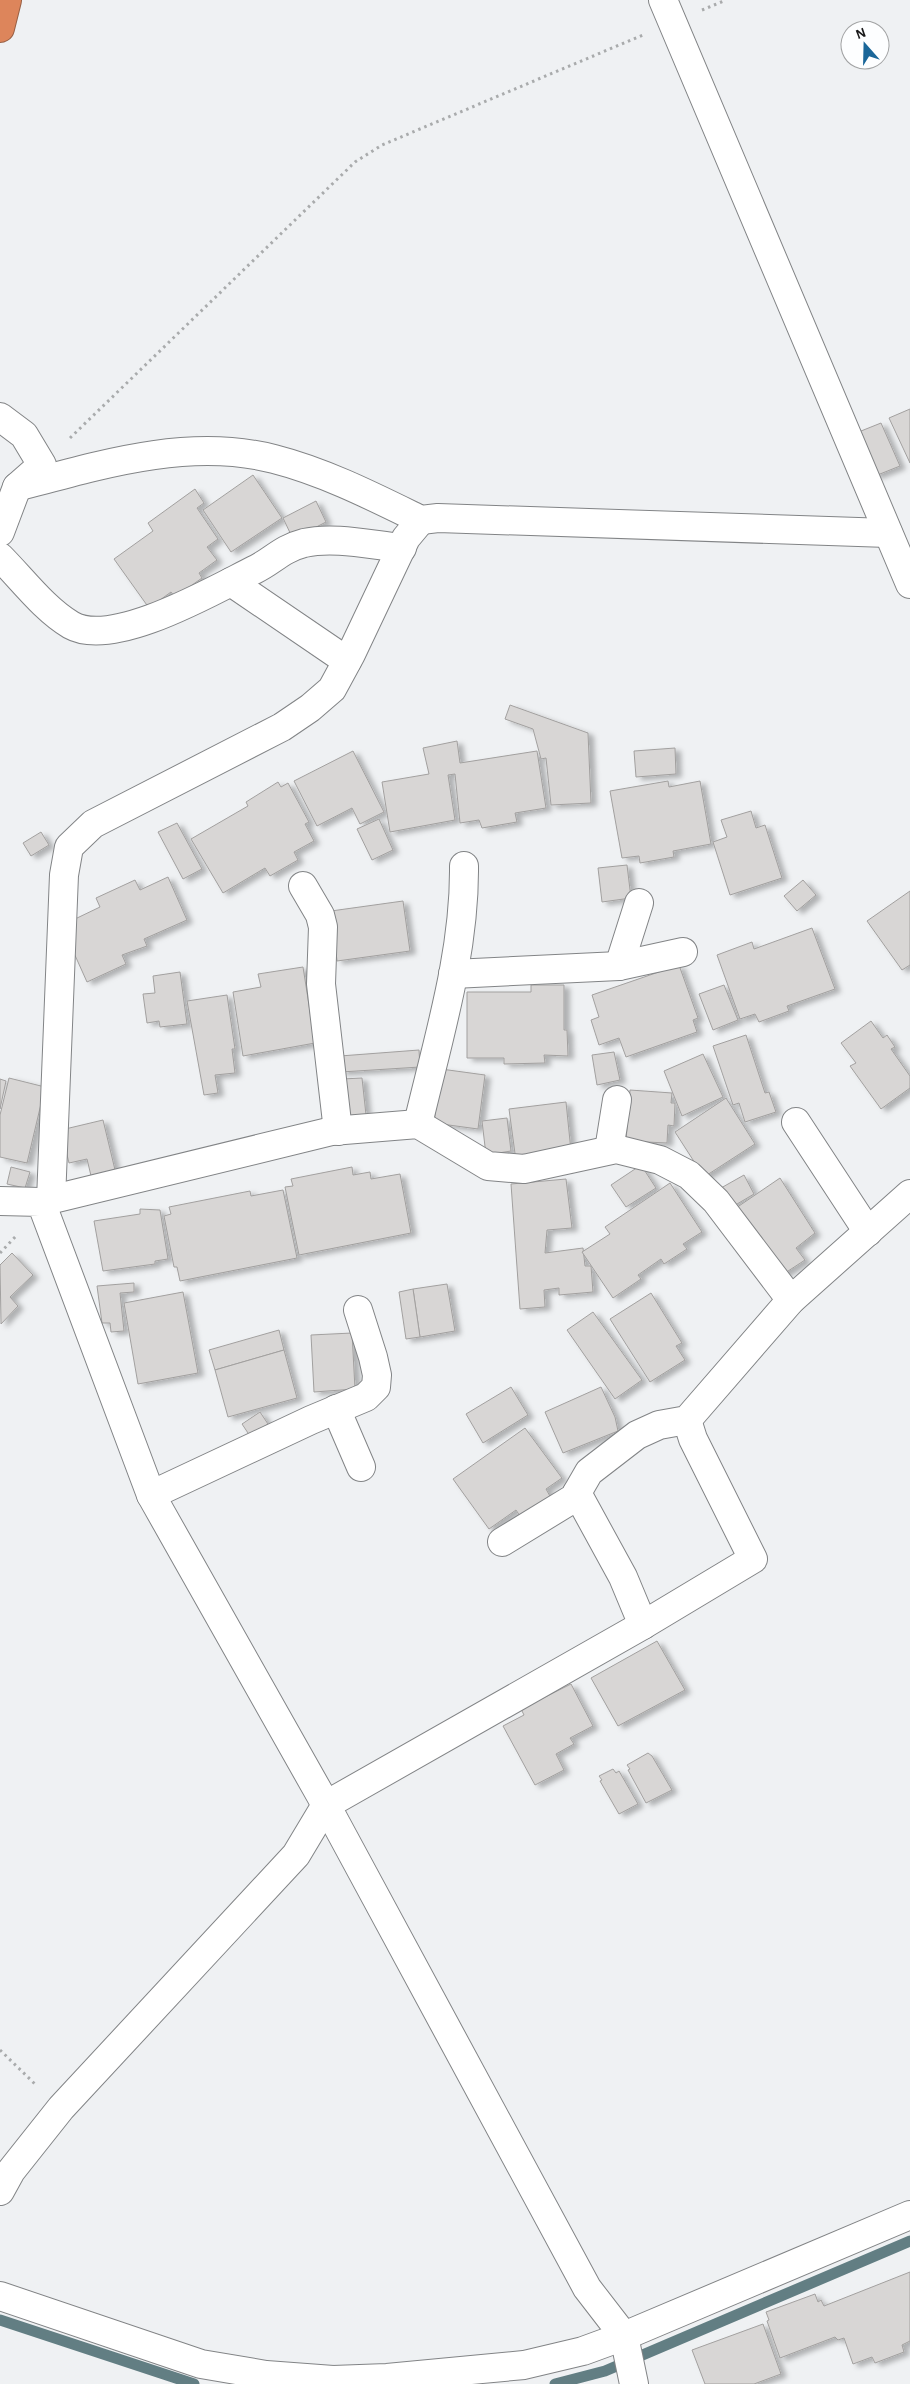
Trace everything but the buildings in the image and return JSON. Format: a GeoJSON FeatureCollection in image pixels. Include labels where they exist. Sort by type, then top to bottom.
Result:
{"type":"FeatureCollection","features":[{"type":"Feature","properties":{"kind":"highway"},"geometry":{"type":"LineString","coordinates":[[0,28],[7,0]]}},
{"type":"Feature","properties":{"kind":"street"},"geometry":{"type":"LineString","coordinates":[[668,11],[910,584]]}},
{"type":"Feature","properties":{"kind":"street"},"geometry":{"type":"LineString","coordinates":[[0,417],[24,435],[42,465],[17,487],[0,532]]}},
{"type":"Feature","properties":{"kind":"street"},"geometry":{"type":"LineString","coordinates":[[17,487],[81,470],[142,458],[191,450],[231,452],[274,459],[322,474],[421,520],[438,518],[888,533]]}},
{"type":"Feature","properties":{"kind":"street"},"geometry":{"type":"LineString","coordinates":[[421,520],[406,538],[347,662],[332,688],[310,708],[282,727],[93,824],[69,846],[64,875],[60,935],[46,1201],[151,1495],[326,1805],[587,2288],[629,2359]]}},
{"type":"Feature","properties":{"kind":"street"},"geometry":{"type":"LineString","coordinates":[[0,557],[54,612],[72,625],[88,630],[115,630],[143,622],[231,582],[259,568],[286,549],[305,543],[336,542],[402,548]]}},
{"type":"Feature","properties":{"kind":"street"},"geometry":{"type":"LineString","coordinates":[[231,582],[347,662]]}},
{"type":"Feature","properties":{"kind":"street"},"geometry":{"type":"LineString","coordinates":[[418,1124],[453,974],[464,894],[464,866]]}},
{"type":"Feature","properties":{"kind":"street"},"geometry":{"type":"LineString","coordinates":[[303,886],[320,915],[323,927],[321,984],[338,1131]]}},
{"type":"Feature","properties":{"kind":"street"},"geometry":{"type":"LineString","coordinates":[[619,966],[639,903]]}},
{"type":"Feature","properties":{"kind":"street"},"geometry":{"type":"LineString","coordinates":[[453,974],[619,966],[683,952]]}},
{"type":"Feature","properties":{"kind":"street"},"geometry":{"type":"LineString","coordinates":[[609,1150],[617,1100]]}},
{"type":"Feature","properties":{"kind":"street"},"geometry":{"type":"LineString","coordinates":[[796,1122],[868,1232]]}},
{"type":"Feature","properties":{"kind":"street"},"geometry":{"type":"LineString","coordinates":[[0,1201],[46,1201],[338,1131],[418,1124],[488,1166],[524,1169],[616,1149],[660,1160],[688,1175],[716,1201],[791,1300]]}},
{"type":"Feature","properties":{"kind":"street"},"geometry":{"type":"LineString","coordinates":[[502,1542],[574,1498],[589,1472],[637,1435],[659,1425],[687,1420],[791,1300],[910,1194]]}},
{"type":"Feature","properties":{"kind":"street"},"geometry":{"type":"LineString","coordinates":[[151,1495],[336,1409],[366,1397],[376,1388],[377,1375],[358,1310]]}},
{"type":"Feature","properties":{"kind":"street"},"geometry":{"type":"LineString","coordinates":[[336,1409],[361,1467]]}},
{"type":"Feature","properties":{"kind":"street"},"geometry":{"type":"LineString","coordinates":[[0,2191],[11,2171],[60,2108],[296,1855],[326,1805],[643,1625],[753,1559],[693,1439],[687,1420]]}},
{"type":"Feature","properties":{"kind":"street"},"geometry":{"type":"LineString","coordinates":[[577,1493],[623,1577],[643,1625]]}},
{"type":"Feature","properties":{"kind":"street"},"geometry":{"type":"LineString","coordinates":[[0,2296],[201,2364],[266,2375],[333,2380],[388,2378],[524,2365],[583,2350],[629,2359],[910,2215]]}},
{"type":"Feature","properties":{"kind":"path"},"geometry":{"type":"LineString","coordinates":[[42,465],[355,162],[382,145],[668,11],[726,0]]}},
{"type":"Feature","properties":{"kind":"path"},"geometry":{"type":"LineString","coordinates":[[0,2050],[60,2108]]}},
{"type":"Feature","properties":{"kind":"waterway"},"geometry":{"type":"LineString","coordinates":[[555,2384],[605,2371],[910,2241]]}},
{"type":"Feature","properties":{"kind":"waterway"},"geometry":{"type":"LineString","coordinates":[[0,2320],[194,2384]]}}]}
